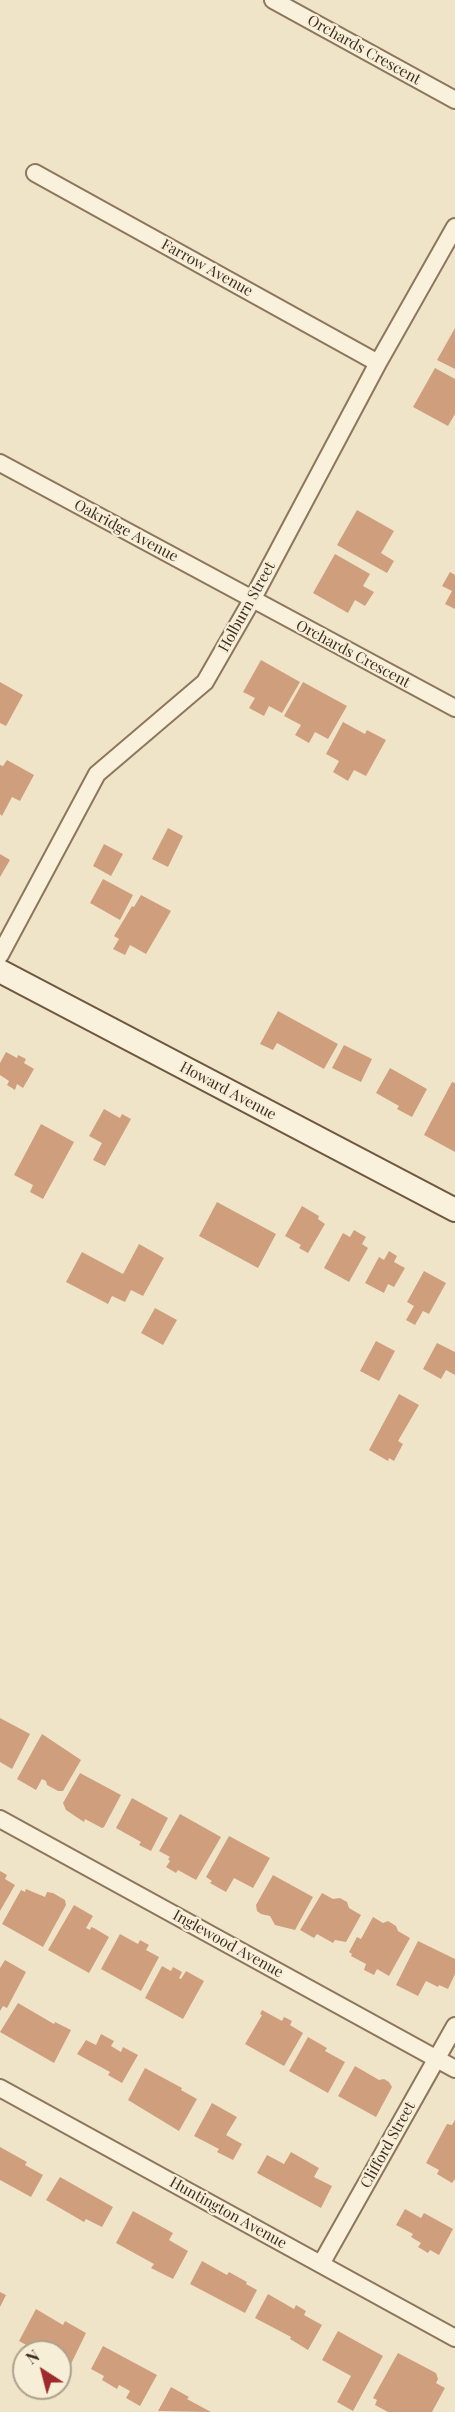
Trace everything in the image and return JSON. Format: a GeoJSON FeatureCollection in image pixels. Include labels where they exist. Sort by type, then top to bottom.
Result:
{"type":"FeatureCollection","features":[{"type":"Feature","properties":{"kind":"street","name":"Orchards Crescent"},"geometry":{"type":"LineString","coordinates":[[273,0],[455,100]]}},
{"type":"Feature","properties":{"kind":"street","name":"Farrow Avenue"},"geometry":{"type":"LineString","coordinates":[[35,173],[378,363]]}},
{"type":"Feature","properties":{"kind":"street","name":"Holburn Street"},"geometry":{"type":"LineString","coordinates":[[0,955],[97,774],[205,682],[252,600],[378,363],[455,227]]}},
{"type":"Feature","properties":{"kind":"street","name":"Oakridge Avenue"},"geometry":{"type":"LineString","coordinates":[[0,463],[252,600]]}},
{"type":"Feature","properties":{"kind":"street","name":"Orchards Crescent"},"geometry":{"type":"LineString","coordinates":[[252,600],[455,708]]}},
{"type":"Feature","properties":{"kind":"street","name":"Howard Avenue"},"geometry":{"type":"LineString","coordinates":[[0,971],[455,1210]]}},
{"type":"Feature","properties":{"kind":"street","name":"Inglewood Avenue"},"geometry":{"type":"LineString","coordinates":[[0,1819],[455,2068]]}},
{"type":"Feature","properties":{"kind":"street","name":"Clifford Street"},"geometry":{"type":"LineString","coordinates":[[321,2264],[455,2026]]}},
{"type":"Feature","properties":{"kind":"street","name":"Huntington Avenue"},"geometry":{"type":"LineString","coordinates":[[0,2088],[455,2338]]}},
{"type":"Feature","properties":{"kind":"building"},"geometry":{"type":"Polygon","coordinates":[[[455,328],[455,369],[437,360],[455,328]]]}},
{"type":"Feature","properties":{"kind":"building"},"geometry":{"type":"Polygon","coordinates":[[[435,368],[455,379],[455,414],[448,426],[413,407],[435,368]]]}},
{"type":"Feature","properties":{"kind":"building"},"geometry":{"type":"Polygon","coordinates":[[[357,510],[394,531],[381,553],[394,561],[387,573],[337,545],[357,510]]]}},
{"type":"Feature","properties":{"kind":"building"},"geometry":{"type":"Polygon","coordinates":[[[335,554],[370,574],[363,586],[374,592],[365,606],[355,600],[348,613],[313,593],[335,554]]]}},
{"type":"Feature","properties":{"kind":"building"},"geometry":{"type":"Polygon","coordinates":[[[450,572],[455,575],[455,609],[445,604],[452,591],[442,586],[450,572]]]}},
{"type":"Feature","properties":{"kind":"building"},"geometry":{"type":"Polygon","coordinates":[[[261,660],[300,682],[282,713],[269,706],[264,716],[249,708],[255,698],[243,692],[261,660]]]}},
{"type":"Feature","properties":{"kind":"building"},"geometry":{"type":"Polygon","coordinates":[[[0,682],[23,695],[6,726],[0,723],[0,682]]]}},
{"type":"Feature","properties":{"kind":"building"},"geometry":{"type":"Polygon","coordinates":[[[303,682],[347,706],[328,739],[315,732],[309,743],[295,735],[301,725],[284,716],[303,682]]]}},
{"type":"Feature","properties":{"kind":"building"},"geometry":{"type":"Polygon","coordinates":[[[343,722],[365,734],[367,730],[386,740],[366,776],[354,770],[348,781],[333,772],[339,761],[326,754],[343,722]]]}},
{"type":"Feature","properties":{"kind":"building"},"geometry":{"type":"Polygon","coordinates":[[[7,760],[34,775],[20,801],[12,797],[2,816],[0,814],[0,765],[3,766],[7,760]]]}},
{"type":"Feature","properties":{"kind":"building"},"geometry":{"type":"Polygon","coordinates":[[[168,828],[183,836],[168,867],[152,859],[168,828]]]}},
{"type":"Feature","properties":{"kind":"building"},"geometry":{"type":"Polygon","coordinates":[[[104,844],[123,854],[111,876],[93,866],[104,844]]]}},
{"type":"Feature","properties":{"kind":"building"},"geometry":{"type":"Polygon","coordinates":[[[0,854],[10,860],[0,877],[0,854]]]}},
{"type":"Feature","properties":{"kind":"building"},"geometry":{"type":"Polygon","coordinates":[[[103,879],[133,895],[120,920],[90,903],[103,879]]]}},
{"type":"Feature","properties":{"kind":"building"},"geometry":{"type":"Polygon","coordinates":[[[141,895],[171,911],[146,954],[130,945],[125,955],[113,949],[119,939],[114,936],[141,895]]]}},
{"type":"Feature","properties":{"kind":"building"},"geometry":{"type":"Polygon","coordinates":[[[278,1011],[338,1044],[324,1069],[277,1043],[273,1050],[260,1044],[278,1011]]]}},
{"type":"Feature","properties":{"kind":"building"},"geometry":{"type":"Polygon","coordinates":[[[344,1045],[372,1059],[361,1082],[332,1068],[344,1045]]]}},
{"type":"Feature","properties":{"kind":"building"},"geometry":{"type":"Polygon","coordinates":[[[6,1052],[17,1058],[18,1055],[26,1059],[24,1063],[34,1069],[23,1088],[17,1084],[15,1090],[7,1085],[9,1081],[0,1075],[0,1063],[6,1052]]]}},
{"type":"Feature","properties":{"kind":"building"},"geometry":{"type":"Polygon","coordinates":[[[390,1068],[427,1089],[412,1117],[397,1109],[399,1106],[376,1093],[390,1068]]]}},
{"type":"Feature","properties":{"kind":"building"},"geometry":{"type":"Polygon","coordinates":[[[452,1082],[455,1083],[455,1152],[424,1135],[452,1082]]]}},
{"type":"Feature","properties":{"kind":"building"},"geometry":{"type":"Polygon","coordinates":[[[104,1109],[120,1118],[122,1114],[131,1119],[105,1166],[93,1160],[102,1143],[89,1136],[104,1109]]]}},
{"type":"Feature","properties":{"kind":"building"},"geometry":{"type":"Polygon","coordinates":[[[41,1124],[74,1142],[43,1199],[30,1192],[33,1185],[14,1175],[41,1124]]]}},
{"type":"Feature","properties":{"kind":"building"},"geometry":{"type":"Polygon","coordinates":[[[217,1202],[276,1234],[258,1268],[199,1236],[217,1202]]]}},
{"type":"Feature","properties":{"kind":"building"},"geometry":{"type":"Polygon","coordinates":[[[302,1206],[319,1216],[318,1219],[325,1224],[308,1253],[299,1248],[301,1245],[285,1236],[302,1206]]]}},
{"type":"Feature","properties":{"kind":"building"},"geometry":{"type":"Polygon","coordinates":[[[354,1230],[366,1237],[362,1244],[368,1248],[349,1282],[324,1268],[343,1233],[350,1237],[354,1230]]]}},
{"type":"Feature","properties":{"kind":"building"},"geometry":{"type":"Polygon","coordinates":[[[139,1244],[164,1258],[143,1296],[131,1290],[125,1302],[112,1296],[108,1304],[66,1282],[82,1252],[123,1274],[139,1244]]]}},
{"type":"Feature","properties":{"kind":"building"},"geometry":{"type":"Polygon","coordinates":[[[389,1251],[397,1256],[394,1262],[405,1268],[394,1287],[388,1284],[384,1293],[365,1283],[379,1257],[384,1260],[389,1251]]]}},
{"type":"Feature","properties":{"kind":"building"},"geometry":{"type":"Polygon","coordinates":[[[424,1271],[446,1283],[429,1314],[423,1311],[415,1325],[406,1320],[414,1306],[407,1302],[424,1271]]]}},
{"type":"Feature","properties":{"kind":"building"},"geometry":{"type":"Polygon","coordinates":[[[155,1308],[177,1320],[163,1345],[141,1333],[155,1308]]]}},
{"type":"Feature","properties":{"kind":"building"},"geometry":{"type":"Polygon","coordinates":[[[376,1341],[395,1351],[379,1381],[360,1371],[376,1341]]]}},
{"type":"Feature","properties":{"kind":"building"},"geometry":{"type":"Polygon","coordinates":[[[437,1343],[455,1352],[455,1375],[446,1370],[441,1379],[423,1369],[437,1343]]]}},
{"type":"Feature","properties":{"kind":"building"},"geometry":{"type":"Polygon","coordinates":[[[399,1394],[419,1405],[398,1441],[403,1444],[394,1461],[389,1458],[388,1461],[369,1450],[399,1394]]]}},
{"type":"Feature","properties":{"kind":"building"},"geometry":{"type":"Polygon","coordinates":[[[0,1718],[30,1734],[12,1769],[0,1762],[0,1718]]]}},
{"type":"Feature","properties":{"kind":"building"},"geometry":{"type":"Polygon","coordinates":[[[42,1734],[81,1760],[63,1791],[47,1785],[42,1779],[36,1790],[17,1779],[42,1734]]]}},
{"type":"Feature","properties":{"kind":"building"},"geometry":{"type":"Polygon","coordinates":[[[80,1773],[121,1795],[102,1828],[85,1819],[84,1822],[66,1810],[63,1803],[80,1773]]]}},
{"type":"Feature","properties":{"kind":"building"},"geometry":{"type":"Polygon","coordinates":[[[132,1798],[168,1818],[151,1851],[139,1845],[141,1842],[116,1828],[132,1798]]]}},
{"type":"Feature","properties":{"kind":"building"},"geometry":{"type":"Polygon","coordinates":[[[180,1814],[221,1837],[196,1880],[178,1870],[176,1873],[166,1867],[170,1857],[159,1851],[180,1814]]]}},
{"type":"Feature","properties":{"kind":"building"},"geometry":{"type":"Polygon","coordinates":[[[229,1836],[270,1858],[253,1888],[234,1878],[226,1892],[210,1883],[212,1881],[206,1877],[229,1836]]]}},
{"type":"Feature","properties":{"kind":"building"},"geometry":{"type":"Polygon","coordinates":[[[0,1871],[7,1875],[5,1879],[15,1885],[0,1911],[0,1871]]]}},
{"type":"Feature","properties":{"kind":"building"},"geometry":{"type":"Polygon","coordinates":[[[273,1875],[313,1897],[295,1930],[275,1925],[270,1916],[257,1911],[256,1905],[273,1875]]]}},
{"type":"Feature","properties":{"kind":"building"},"geometry":{"type":"Polygon","coordinates":[[[26,1889],[45,1897],[47,1892],[53,1893],[65,1900],[66,1905],[43,1947],[2,1924],[21,1890],[25,1892],[26,1889]]]}},
{"type":"Feature","properties":{"kind":"building"},"geometry":{"type":"Polygon","coordinates":[[[322,1893],[333,1899],[340,1898],[347,1902],[349,1908],[361,1915],[346,1942],[335,1940],[333,1943],[317,1934],[314,1938],[300,1930],[322,1893]]]}},
{"type":"Feature","properties":{"kind":"building"},"geometry":{"type":"Polygon","coordinates":[[[74,1905],[93,1916],[86,1928],[90,1930],[91,1927],[94,1928],[109,1937],[89,1973],[48,1950],[74,1905]]]}},
{"type":"Feature","properties":{"kind":"building"},"geometry":{"type":"Polygon","coordinates":[[[373,1917],[383,1923],[388,1921],[410,1938],[389,1976],[377,1969],[374,1975],[364,1970],[366,1964],[351,1956],[349,1952],[357,1937],[361,1939],[373,1917]]]}},
{"type":"Feature","properties":{"kind":"building"},"geometry":{"type":"Polygon","coordinates":[[[120,1934],[138,1944],[140,1940],[149,1945],[146,1950],[159,1957],[141,1991],[101,1969],[120,1934]]]}},
{"type":"Feature","properties":{"kind":"building"},"geometry":{"type":"Polygon","coordinates":[[[418,1941],[455,1959],[455,1974],[448,1989],[426,1981],[418,1996],[396,1985],[418,1941]]]}},
{"type":"Feature","properties":{"kind":"building"},"geometry":{"type":"Polygon","coordinates":[[[5,1960],[26,1972],[7,2008],[3,2006],[0,2011],[0,1968],[5,1960]]]}},
{"type":"Feature","properties":{"kind":"building"},"geometry":{"type":"Polygon","coordinates":[[[162,1966],[171,1971],[173,1967],[182,1972],[179,1978],[181,1979],[186,1971],[204,1981],[183,2019],[145,1998],[162,1966]]]}},
{"type":"Feature","properties":{"kind":"building"},"geometry":{"type":"Polygon","coordinates":[[[18,2003],[54,2024],[55,2022],[71,2030],[54,2063],[0,2032],[18,2003]]]}},
{"type":"Feature","properties":{"kind":"building"},"geometry":{"type":"Polygon","coordinates":[[[262,2010],[282,2021],[284,2017],[292,2021],[290,2025],[303,2033],[284,2066],[245,2044],[262,2015],[260,2014],[262,2010]]]}},
{"type":"Feature","properties":{"kind":"building"},"geometry":{"type":"Polygon","coordinates":[[[101,2034],[114,2041],[111,2046],[121,2052],[123,2047],[138,2055],[122,2083],[108,2075],[110,2072],[77,2054],[86,2040],[96,2045],[101,2034]]]}},
{"type":"Feature","properties":{"kind":"building"},"geometry":{"type":"Polygon","coordinates":[[[308,2037],[327,2048],[325,2051],[345,2062],[328,2093],[289,2071],[308,2037]]]}},
{"type":"Feature","properties":{"kind":"building"},"geometry":{"type":"Polygon","coordinates":[[[355,2066],[379,2080],[384,2079],[392,2087],[376,2117],[338,2096],[355,2066]]]}},
{"type":"Feature","properties":{"kind":"building"},"geometry":{"type":"Polygon","coordinates":[[[145,2068],[197,2099],[179,2131],[128,2100],[145,2068]]]}},
{"type":"Feature","properties":{"kind":"building"},"geometry":{"type":"Polygon","coordinates":[[[212,2103],[237,2117],[226,2135],[242,2144],[233,2160],[217,2152],[219,2149],[194,2136],[212,2103]]]}},
{"type":"Feature","properties":{"kind":"building"},"geometry":{"type":"Polygon","coordinates":[[[455,2120],[455,2179],[452,2183],[437,2174],[439,2170],[426,2163],[447,2124],[452,2125],[455,2120]]]}},
{"type":"Feature","properties":{"kind":"building"},"geometry":{"type":"Polygon","coordinates":[[[0,2147],[27,2162],[25,2165],[43,2175],[31,2197],[0,2180],[0,2147]]]}},
{"type":"Feature","properties":{"kind":"building"},"geometry":{"type":"Polygon","coordinates":[[[291,2152],[319,2168],[314,2177],[332,2186],[321,2208],[257,2173],[267,2155],[284,2164],[291,2152]]]}},
{"type":"Feature","properties":{"kind":"building"},"geometry":{"type":"Polygon","coordinates":[[[60,2177],[113,2207],[102,2227],[86,2219],[84,2222],[46,2200],[60,2177]]]}},
{"type":"Feature","properties":{"kind":"building"},"geometry":{"type":"Polygon","coordinates":[[[405,2209],[421,2218],[424,2213],[453,2229],[439,2255],[430,2250],[428,2253],[418,2247],[421,2243],[411,2237],[413,2234],[396,2225],[405,2209]]]}},
{"type":"Feature","properties":{"kind":"building"},"geometry":{"type":"Polygon","coordinates":[[[133,2211],[173,2233],[169,2240],[188,2251],[173,2279],[151,2268],[154,2264],[116,2243],[133,2211]]]}},
{"type":"Feature","properties":{"kind":"building"},"geometry":{"type":"Polygon","coordinates":[[[202,2261],[227,2275],[229,2272],[257,2290],[245,2313],[190,2284],[202,2261]]]}},
{"type":"Feature","properties":{"kind":"building"},"geometry":{"type":"Polygon","coordinates":[[[0,2292],[6,2295],[0,2307],[0,2292]]]}},
{"type":"Feature","properties":{"kind":"building"},"geometry":{"type":"Polygon","coordinates":[[[268,2294],[294,2309],[296,2305],[306,2311],[304,2315],[322,2325],[308,2350],[290,2339],[291,2337],[255,2318],[268,2294]]]}},
{"type":"Feature","properties":{"kind":"building"},"geometry":{"type":"Polygon","coordinates":[[[36,2309],[63,2325],[65,2321],[86,2333],[72,2362],[72,2340],[20,2340],[36,2309]]]}},
{"type":"Feature","properties":{"kind":"building"},"geometry":{"type":"Polygon","coordinates":[[[338,2331],[383,2356],[353,2411],[337,2402],[351,2376],[322,2360],[338,2331]]]}},
{"type":"Feature","properties":{"kind":"building"},"geometry":{"type":"Polygon","coordinates":[[[103,2346],[157,2375],[140,2406],[126,2398],[130,2391],[119,2385],[117,2389],[102,2380],[104,2376],[91,2369],[103,2346]]]}},
{"type":"Feature","properties":{"kind":"building"},"geometry":{"type":"Polygon","coordinates":[[[398,2353],[436,2373],[438,2379],[436,2383],[445,2388],[432,2412],[388,2412],[375,2405],[377,2400],[373,2398],[398,2353]]]}},
{"type":"Feature","properties":{"kind":"building"},"geometry":{"type":"Polygon","coordinates":[[[171,2387],[189,2397],[187,2399],[211,2412],[158,2411],[171,2387]]]}}]}
